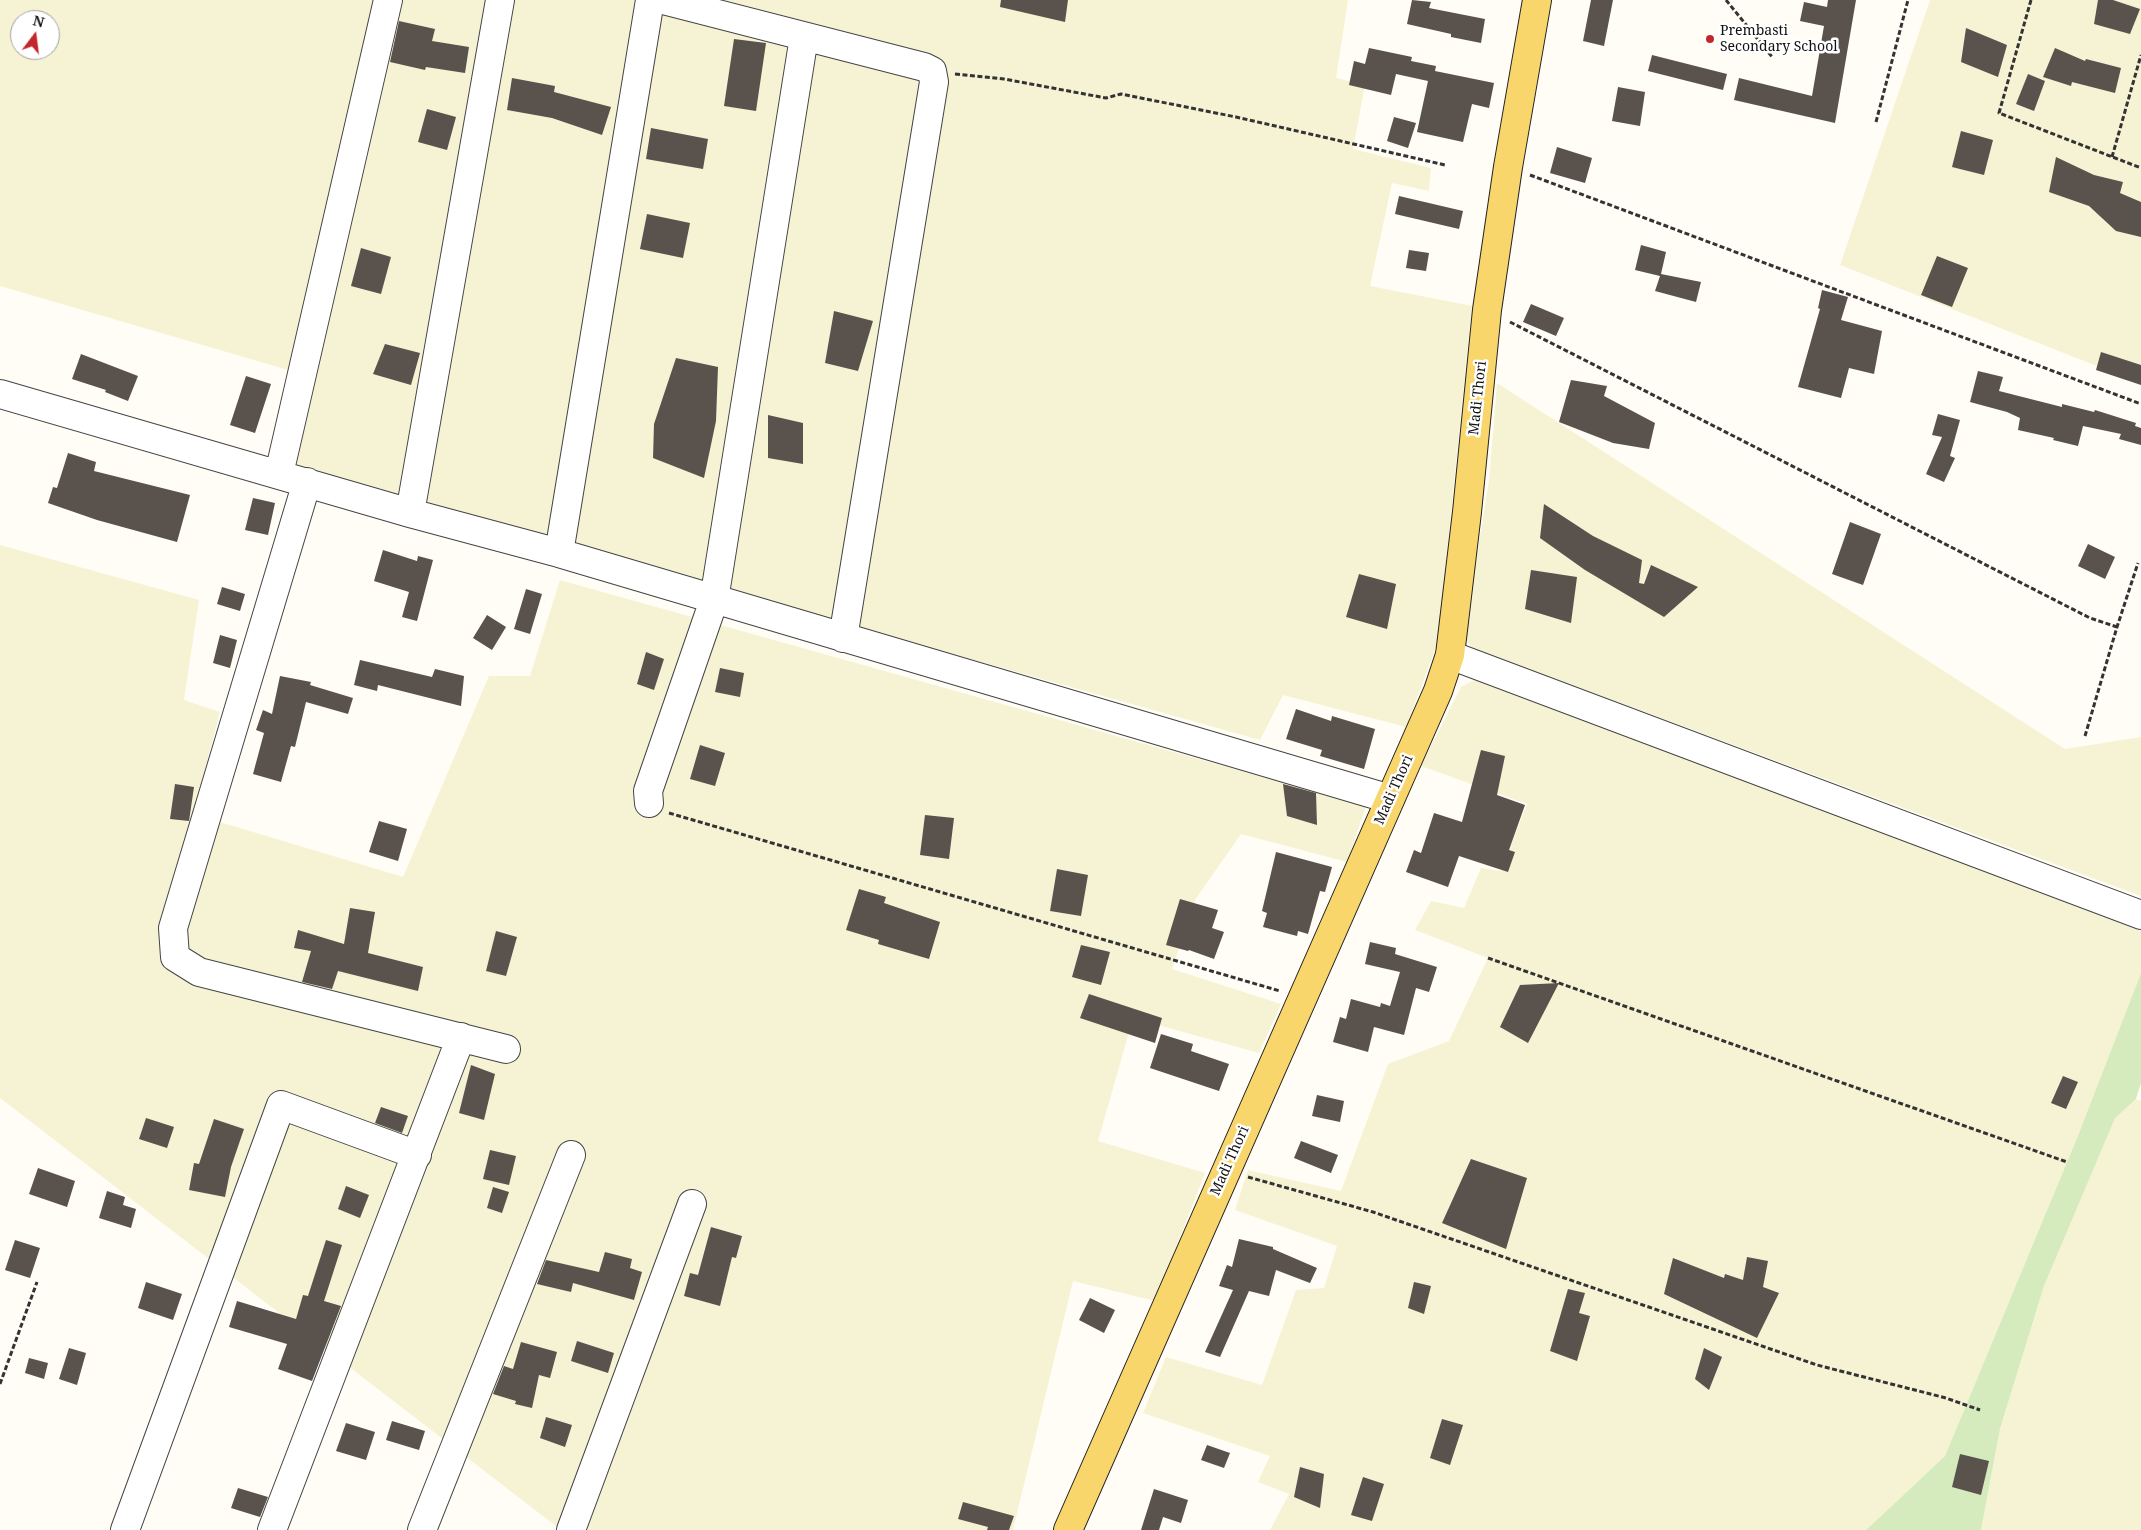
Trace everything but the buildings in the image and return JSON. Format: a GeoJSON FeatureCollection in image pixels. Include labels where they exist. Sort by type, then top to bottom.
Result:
{"type":"FeatureCollection","features":[{"type":"Feature","properties":{"kind":"main road","name":"Madi Thori"},"geometry":{"type":"LineString","coordinates":[[1068,1530],[1438,691],[1450,655],[1467,512],[1487,310],[1508,167],[1537,0]]}},
{"type":"Feature","properties":{"kind":"street"},"geometry":{"type":"LineString","coordinates":[[279,474],[388,0]]}},
{"type":"Feature","properties":{"kind":"street"},"geometry":{"type":"LineString","coordinates":[[410,513],[500,0]]}},
{"type":"Feature","properties":{"kind":"street"},"geometry":{"type":"LineString","coordinates":[[559,553],[650,0]]}},
{"type":"Feature","properties":{"kind":"street"},"geometry":{"type":"LineString","coordinates":[[664,0],[924,67],[932,71],[934,82],[844,638]]}},
{"type":"Feature","properties":{"kind":"street"},"geometry":{"type":"LineString","coordinates":[[649,802],[648,791],[714,600],[804,36]]}},
{"type":"Feature","properties":{"kind":"street"},"geometry":{"type":"LineString","coordinates":[[0,394],[410,513],[559,553],[1390,799]]}},
{"type":"Feature","properties":{"kind":"street"},"geometry":{"type":"LineString","coordinates":[[306,482],[173,928],[175,957],[199,972],[506,1049]]}},
{"type":"Feature","properties":{"kind":"street"},"geometry":{"type":"LineString","coordinates":[[1450,655],[2141,915]]}},
{"type":"Feature","properties":{"kind":"street"},"geometry":{"type":"LineString","coordinates":[[272,1530],[461,1037]]}},
{"type":"Feature","properties":{"kind":"street"},"geometry":{"type":"LineString","coordinates":[[125,1530],[281,1105],[417,1155]]}},
{"type":"Feature","properties":{"kind":"street"},"geometry":{"type":"LineString","coordinates":[[422,1530],[571,1155]]}},
{"type":"Feature","properties":{"kind":"street"},"geometry":{"type":"LineString","coordinates":[[571,1530],[692,1204]]}},
{"type":"Feature","properties":{"kind":"path"},"geometry":{"type":"LineString","coordinates":[[1726,0],[1773,58]]}},
{"type":"Feature","properties":{"kind":"path"},"geometry":{"type":"LineString","coordinates":[[1876,122],[1908,0]]}},
{"type":"Feature","properties":{"kind":"path"},"geometry":{"type":"LineString","coordinates":[[2031,0],[1999,113],[2141,168]]}},
{"type":"Feature","properties":{"kind":"path"},"geometry":{"type":"LineString","coordinates":[[2112,157],[2141,55]]}},
{"type":"Feature","properties":{"kind":"path"},"geometry":{"type":"LineString","coordinates":[[932,71],[1004,79],[1106,98],[1122,94],[1445,165]]}},
{"type":"Feature","properties":{"kind":"path"},"geometry":{"type":"LineString","coordinates":[[1508,167],[1925,321],[2141,404]]}},
{"type":"Feature","properties":{"kind":"path"},"geometry":{"type":"LineString","coordinates":[[1487,310],[2090,618],[2117,627]]}},
{"type":"Feature","properties":{"kind":"path"},"geometry":{"type":"LineString","coordinates":[[2085,736],[2138,563]]}},
{"type":"Feature","properties":{"kind":"path"},"geometry":{"type":"LineString","coordinates":[[649,802],[659,810],[1302,997]]}},
{"type":"Feature","properties":{"kind":"path"},"geometry":{"type":"LineString","coordinates":[[1488,958],[2067,1162]]}},
{"type":"Feature","properties":{"kind":"path"},"geometry":{"type":"LineString","coordinates":[[1226,1171],[1373,1212],[1817,1365],[1946,1398],[1980,1410]]}},
{"type":"Feature","properties":{"kind":"path"},"geometry":{"type":"LineString","coordinates":[[0,1384],[37,1282]]}},
{"type":"Feature","properties":{"kind":"shaded area"},"geometry":{"type":"Polygon","coordinates":[[[0,0],[1348,0],[1336,78],[1365,85],[1353,149],[1431,168],[1429,191],[1392,183],[1370,286],[1472,306],[1438,642],[1406,727],[1283,695],[1260,740],[282,466],[302,374],[0,286],[0,0]]]}},
{"type":"Feature","properties":{"kind":"shaded area"},"geometry":{"type":"Polygon","coordinates":[[[1930,0],[2141,0],[2141,379],[2135,381],[1840,265],[1930,0]]]}},
{"type":"Feature","properties":{"kind":"shaded area"},"geometry":{"type":"Polygon","coordinates":[[[1497,383],[2065,749],[2141,737],[2141,896],[1472,648],[1464,636],[1489,481],[1497,383]]]}},
{"type":"Feature","properties":{"kind":"shaded area"},"geometry":{"type":"Polygon","coordinates":[[[0,545],[199,600],[184,700],[220,712],[193,814],[403,877],[489,676],[530,676],[560,580],[1366,806],[1347,862],[1241,834],[1195,900],[1172,969],[1281,1004],[1259,1053],[1133,1018],[1098,1141],[1205,1173],[1155,1301],[1073,1281],[1013,1530],[561,1530],[0,1098],[0,545]]]}},
{"type":"Feature","properties":{"kind":"shaded area"},"geometry":{"type":"Polygon","coordinates":[[[1478,678],[2141,931],[2141,973],[2077,1138],[1945,1456],[1866,1530],[1270,1530],[1289,1494],[1258,1482],[1270,1456],[1143,1413],[1166,1357],[1262,1385],[1296,1290],[1324,1288],[1337,1246],[1235,1210],[1248,1170],[1341,1191],[1388,1064],[1449,1041],[1488,958],[1415,930],[1431,901],[1464,908],[1481,868],[1501,871],[1527,804],[1421,766],[1461,687],[1478,678]]]}},
{"type":"Feature","properties":{"kind":"shaded area"},"geometry":{"type":"Polygon","coordinates":[[[2136,1099],[2141,1101],[2141,1530],[1981,1530],[2000,1429],[2044,1286],[2115,1117],[2136,1099]]]}},
{"type":"Feature","properties":{"kind":"green space"},"geometry":{"type":"Polygon","coordinates":[[[2141,973],[2141,1083],[2136,1099],[2115,1118],[2044,1286],[2000,1429],[1981,1530],[1866,1530],[1945,1456],[2077,1138],[2141,973]]]}},
{"type":"Feature","properties":{"kind":"place","name":"Prembasti Secondary School"},"geometry":{"type":"Point","coordinates":[1710,39]}}]}
